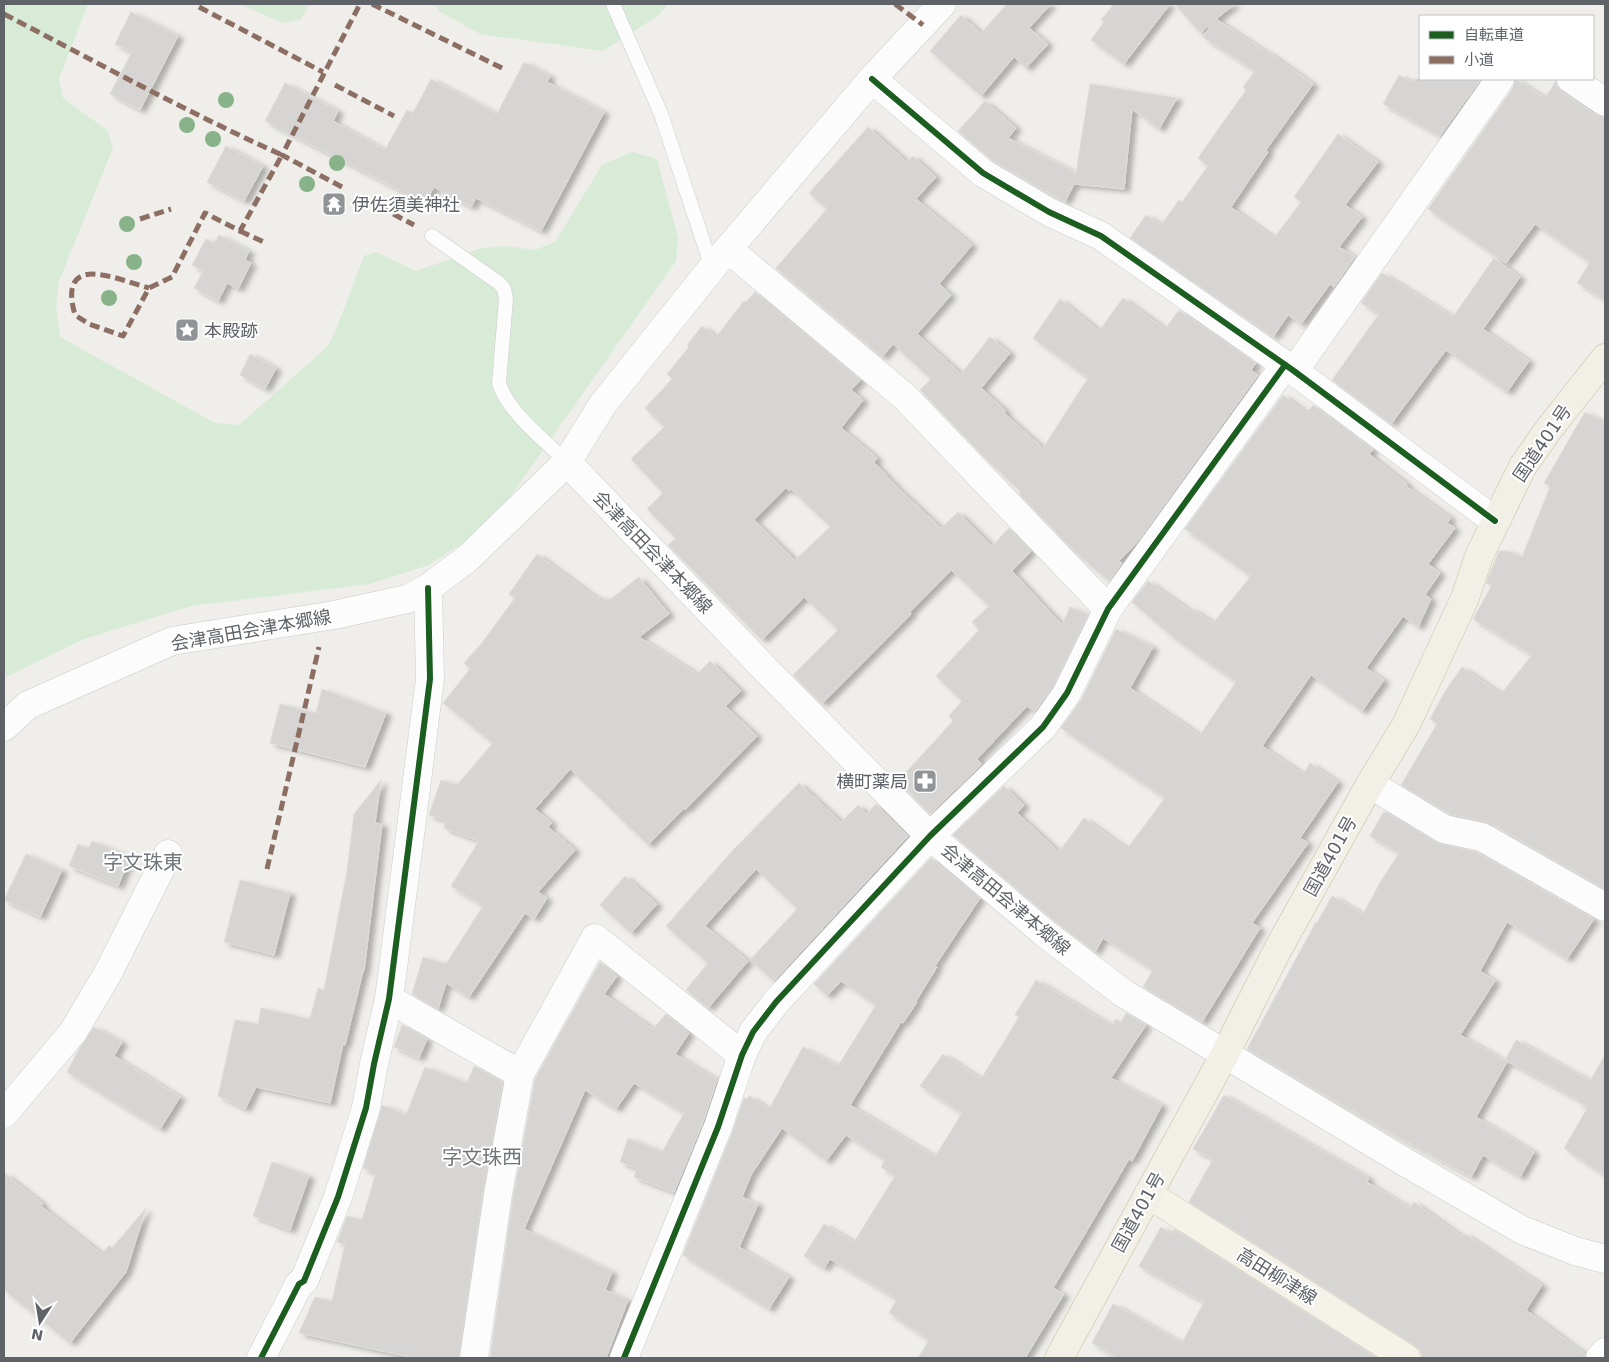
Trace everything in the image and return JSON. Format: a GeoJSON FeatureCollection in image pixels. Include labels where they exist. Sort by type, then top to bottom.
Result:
{"type":"FeatureCollection","features":[{"type":"Feature","properties":{"kind":"highway","name":"国道401号"},"geometry":{"type":"LineString","coordinates":[[1059,1358],[1225,1054],[1278,949],[1370,784],[1410,717],[1465,598],[1479,556],[1523,466],[1549,429],[1605,358]]}},
{"type":"Feature","properties":{"kind":"main road","name":"高田柳津線"},"geometry":{"type":"LineString","coordinates":[[1148,1194],[1406,1358]]}},
{"type":"Feature","properties":{"kind":"street"},"geometry":{"type":"LineString","coordinates":[[567,462],[603,404],[720,259],[872,79],[942,4]]}},
{"type":"Feature","properties":{"kind":"street"},"geometry":{"type":"LineString","coordinates":[[872,79],[983,173],[1049,212],[1101,236],[1289,368],[1495,521]]}},
{"type":"Feature","properties":{"kind":"street"},"geometry":{"type":"LineString","coordinates":[[624,1358],[718,1127],[742,1054],[753,1032],[776,1002],[930,836],[1043,727],[1067,694],[1108,609],[1289,368],[1499,80]]}},
{"type":"Feature","properties":{"kind":"street"},"geometry":{"type":"LineString","coordinates":[[1572,80],[1605,102]]}},
{"type":"Feature","properties":{"kind":"street"},"geometry":{"type":"LineString","coordinates":[[720,259],[904,397],[1108,609]]}},
{"type":"Feature","properties":{"kind":"street","name":"会津高田会津本郷線"},"geometry":{"type":"LineString","coordinates":[[4,726],[28,705],[172,641],[334,615],[407,599],[428,588],[468,558],[567,462],[768,672],[930,836],[1047,935],[1124,993],[1398,1158],[1522,1230],[1575,1251],[1605,1259]]}},
{"type":"Feature","properties":{"kind":"street"},"geometry":{"type":"LineString","coordinates":[[261,1358],[299,1284],[304,1281],[338,1197],[366,1108],[389,999],[430,679],[428,588]]}},
{"type":"Feature","properties":{"kind":"street"},"geometry":{"type":"LineString","coordinates":[[1370,784],[1444,829],[1482,837],[1605,907]]}},
{"type":"Feature","properties":{"kind":"street"},"geometry":{"type":"LineString","coordinates":[[4,1114],[73,1032],[108,973],[168,854]]}},
{"type":"Feature","properties":{"kind":"street"},"geometry":{"type":"LineString","coordinates":[[474,1358],[498,1194],[520,1074],[595,938],[742,1054]]}},
{"type":"Feature","properties":{"kind":"street"},"geometry":{"type":"LineString","coordinates":[[389,999],[520,1074]]}},
{"type":"Feature","properties":{"kind":"street"},"geometry":{"type":"LineString","coordinates":[[1600,1358],[1605,1352]]}},
{"type":"Feature","properties":{"kind":"lane"},"geometry":{"type":"LineString","coordinates":[[613,4],[662,114],[720,259]]}},
{"type":"Feature","properties":{"kind":"lane"},"geometry":{"type":"LineString","coordinates":[[432,236],[499,283],[504,289],[506,299],[499,383],[502,394],[511,407],[567,462]]}},
{"type":"Feature","properties":{"kind":"green space"},"geometry":{"type":"Polygon","coordinates":[[[4,4],[88,4],[59,79],[63,98],[107,130],[113,148],[59,281],[56,307],[60,337],[215,423],[239,425],[327,347],[335,332],[364,256],[376,252],[416,271],[482,248],[507,246],[535,250],[555,242],[602,165],[632,152],[657,159],[678,238],[676,261],[501,510],[470,538],[429,565],[369,584],[191,606],[84,639],[4,678],[4,4]]]}},
{"type":"Feature","properties":{"kind":"green space"},"geometry":{"type":"Polygon","coordinates":[[[240,4],[310,4],[300,20],[283,23],[240,4]]]}},
{"type":"Feature","properties":{"kind":"green space"},"geometry":{"type":"Polygon","coordinates":[[[435,4],[668,4],[659,15],[603,51],[480,34],[439,11],[435,4]]]}},
{"type":"Feature","properties":{"kind":"building"},"geometry":{"type":"Polygon","coordinates":[[[1007,4],[1051,4],[1029,28],[1048,44],[1026,68],[1014,57],[981,96],[930,51],[961,15],[981,33],[1007,4]]]}},
{"type":"Feature","properties":{"kind":"building"},"geometry":{"type":"Polygon","coordinates":[[[1114,4],[1170,4],[1124,64],[1091,40],[1104,22],[1101,20],[1114,4]]]}},
{"type":"Feature","properties":{"kind":"building"},"geometry":{"type":"Polygon","coordinates":[[[1175,4],[1235,4],[1216,19],[1268,52],[1313,84],[1266,150],[1268,152],[1231,207],[1274,238],[1301,202],[1294,197],[1338,134],[1378,162],[1345,205],[1362,217],[1339,247],[1355,257],[1334,287],[1330,284],[1301,324],[1288,315],[1273,337],[1130,238],[1146,215],[1161,225],[1179,200],[1182,202],[1208,166],[1198,158],[1246,90],[1243,87],[1255,71],[1203,37],[1213,22],[1200,33],[1175,4]]]}},
{"type":"Feature","properties":{"kind":"building"},"geometry":{"type":"Polygon","coordinates":[[[131,12],[178,36],[140,110],[110,94],[132,52],[115,44],[131,12]]]}},
{"type":"Feature","properties":{"kind":"building"},"geometry":{"type":"Polygon","coordinates":[[[524,62],[550,76],[547,82],[604,112],[541,231],[476,198],[471,207],[434,187],[425,203],[265,121],[285,83],[338,111],[333,121],[385,150],[407,110],[413,113],[431,79],[497,114],[524,62]]]}},
{"type":"Feature","properties":{"kind":"building"},"geometry":{"type":"Polygon","coordinates":[[[1399,75],[1412,82],[1414,79],[1480,80],[1440,136],[1383,104],[1399,75]]]}},
{"type":"Feature","properties":{"kind":"building"},"geometry":{"type":"Polygon","coordinates":[[[1515,80],[1517,80],[1545,98],[1556,81],[1557,86],[1562,92],[1596,115],[1605,117],[1605,300],[1577,283],[1590,262],[1535,224],[1506,263],[1428,209],[1513,88],[1515,80]]]}},
{"type":"Feature","properties":{"kind":"building"},"geometry":{"type":"Polygon","coordinates":[[[1090,84],[1177,98],[1159,129],[1132,109],[1124,189],[1074,184],[1065,202],[992,160],[958,131],[985,101],[1016,128],[1008,138],[1076,173],[1090,84]]]}},
{"type":"Feature","properties":{"kind":"building"},"geometry":{"type":"Polygon","coordinates":[[[868,127],[907,162],[913,156],[936,177],[916,199],[972,245],[939,284],[951,295],[917,334],[961,374],[990,337],[1010,353],[981,388],[1006,411],[1004,413],[1043,448],[1088,378],[1033,338],[1060,299],[1099,331],[1123,298],[1165,329],[1179,310],[1256,363],[1251,370],[1258,375],[1138,541],[1119,561],[1122,563],[1109,581],[1076,553],[1019,494],[1021,492],[987,460],[920,390],[931,379],[893,344],[882,357],[776,268],[827,209],[809,193],[868,127]]]}},
{"type":"Feature","properties":{"kind":"building"},"geometry":{"type":"Polygon","coordinates":[[[226,146],[263,166],[244,201],[207,182],[226,146]]]}},
{"type":"Feature","properties":{"kind":"building"},"geometry":{"type":"Polygon","coordinates":[[[219,235],[249,251],[245,260],[251,263],[238,289],[227,283],[218,301],[194,288],[203,271],[192,265],[206,239],[214,243],[219,235]]]}},
{"type":"Feature","properties":{"kind":"building"},"geometry":{"type":"Polygon","coordinates":[[[1494,258],[1520,277],[1483,329],[1529,361],[1507,392],[1446,350],[1391,424],[1332,380],[1379,314],[1361,303],[1382,273],[1453,317],[1494,258]]]}},
{"type":"Feature","properties":{"kind":"building"},"geometry":{"type":"Polygon","coordinates":[[[755,292],[861,380],[851,390],[863,400],[841,428],[877,458],[874,462],[899,489],[941,528],[958,512],[992,546],[1009,528],[1031,551],[1012,571],[1062,625],[1070,607],[1088,615],[1054,685],[1035,711],[1027,706],[977,759],[982,764],[930,814],[898,781],[953,721],[949,716],[962,701],[936,676],[979,630],[972,622],[989,606],[951,570],[910,612],[911,614],[822,704],[793,675],[838,630],[804,597],[762,640],[668,545],[676,538],[647,509],[663,493],[631,459],[664,427],[645,408],[672,379],[667,374],[689,347],[687,345],[702,326],[716,337],[744,301],[746,302],[755,292]],[[786,488],[754,520],[795,560],[830,527],[791,489],[789,491],[786,488]]]}},
{"type":"Feature","properties":{"kind":"building"},"geometry":{"type":"Polygon","coordinates":[[[250,354],[276,368],[265,389],[240,375],[250,354]]]}},
{"type":"Feature","properties":{"kind":"building"},"geometry":{"type":"Polygon","coordinates":[[[1283,395],[1307,413],[1313,405],[1373,449],[1369,454],[1407,484],[1406,486],[1451,518],[1447,523],[1455,528],[1428,564],[1440,573],[1425,595],[1431,599],[1418,627],[1403,616],[1366,668],[1384,680],[1362,711],[1311,675],[1262,746],[1303,774],[1310,763],[1338,782],[1300,838],[1308,843],[1252,923],[1260,928],[1202,1022],[1143,987],[1153,970],[1103,938],[1095,952],[1057,923],[953,835],[1004,786],[1024,805],[1017,813],[1059,852],[1084,818],[1127,849],[1165,798],[1061,728],[1081,700],[1116,629],[1153,647],[1130,688],[1200,735],[1236,682],[1173,637],[1132,602],[1148,581],[1189,610],[1191,608],[1213,623],[1251,576],[1185,529],[1283,395]]]}},
{"type":"Feature","properties":{"kind":"building"},"geometry":{"type":"Polygon","coordinates":[[[1585,412],[1605,423],[1605,889],[1490,823],[1450,814],[1401,785],[1437,724],[1430,719],[1444,693],[1462,667],[1501,694],[1532,655],[1473,619],[1492,585],[1486,583],[1499,551],[1507,551],[1522,557],[1550,487],[1544,483],[1585,412]]]}},
{"type":"Feature","properties":{"kind":"building"},"geometry":{"type":"Polygon","coordinates":[[[537,554],[598,599],[600,596],[608,601],[639,577],[669,614],[639,637],[697,674],[710,661],[741,691],[725,706],[757,736],[648,845],[570,769],[535,809],[552,823],[548,827],[575,850],[538,892],[547,898],[534,919],[525,913],[469,997],[446,983],[438,1009],[412,994],[423,957],[446,964],[483,906],[451,886],[479,841],[444,828],[446,820],[429,815],[441,780],[457,785],[493,743],[443,703],[470,669],[464,663],[482,643],[515,598],[509,594],[537,554]]]}},
{"type":"Feature","properties":{"kind":"building"},"geometry":{"type":"Polygon","coordinates":[[[322,689],[386,713],[365,767],[270,743],[280,704],[316,713],[322,689]]]}},
{"type":"Feature","properties":{"kind":"building"},"geometry":{"type":"Polygon","coordinates":[[[381,780],[375,823],[382,824],[364,971],[345,1045],[343,1044],[330,1103],[256,1087],[245,1109],[218,1096],[235,1020],[258,1024],[261,1008],[310,1019],[318,988],[324,990],[347,871],[354,814],[381,780]]]}},
{"type":"Feature","properties":{"kind":"building"},"geometry":{"type":"Polygon","coordinates":[[[799,783],[841,822],[858,805],[867,814],[876,804],[908,836],[774,981],[750,960],[797,909],[756,869],[705,926],[748,961],[708,1008],[686,990],[708,963],[666,926],[734,849],[799,783]]]}},
{"type":"Feature","properties":{"kind":"building"},"geometry":{"type":"Polygon","coordinates":[[[1386,812],[1436,842],[1476,852],[1594,919],[1567,959],[1507,922],[1480,971],[1495,981],[1460,1035],[1507,1062],[1476,1117],[1534,1152],[1520,1177],[1483,1155],[1471,1177],[1247,1049],[1332,896],[1363,914],[1399,853],[1370,836],[1383,813],[1386,812]]]}},
{"type":"Feature","properties":{"kind":"building"},"geometry":{"type":"Polygon","coordinates":[[[92,841],[130,857],[118,886],[69,866],[78,844],[88,849],[92,841]]]}},
{"type":"Feature","properties":{"kind":"building"},"geometry":{"type":"Polygon","coordinates":[[[26,854],[62,870],[40,917],[4,900],[26,854]]]}},
{"type":"Feature","properties":{"kind":"building"},"geometry":{"type":"Polygon","coordinates":[[[931,858],[980,898],[935,966],[937,967],[917,1002],[903,1023],[901,1022],[850,1105],[935,1157],[962,1113],[920,1086],[943,1054],[981,1079],[1019,1017],[1015,1015],[1036,980],[1112,1026],[1116,1019],[1121,1022],[1126,1013],[1146,1025],[1111,1078],[1162,1105],[1132,1161],[1129,1159],[1053,1288],[1064,1294],[1025,1358],[918,1358],[929,1340],[889,1313],[897,1299],[830,1259],[824,1268],[804,1256],[824,1224],[854,1242],[895,1176],[881,1167],[885,1160],[846,1135],[826,1161],[782,1128],[751,1175],[742,1197],[758,1204],[739,1247],[789,1277],[769,1309],[683,1255],[744,1098],[747,1099],[749,1096],[769,1109],[803,1047],[838,1066],[876,1005],[841,981],[827,996],[814,984],[931,858]]]}},
{"type":"Feature","properties":{"kind":"building"},"geometry":{"type":"Polygon","coordinates":[[[625,876],[657,904],[631,933],[600,905],[625,876]]]}},
{"type":"Feature","properties":{"kind":"building"},"geometry":{"type":"Polygon","coordinates":[[[240,880],[290,893],[274,955],[224,942],[240,880]]]}},
{"type":"Feature","properties":{"kind":"building"},"geometry":{"type":"Polygon","coordinates":[[[600,962],[617,976],[604,994],[653,1029],[666,1014],[689,1033],[675,1054],[717,1080],[703,1122],[674,1192],[634,1177],[637,1168],[620,1162],[628,1138],[662,1152],[684,1113],[634,1083],[616,1109],[585,1090],[524,1229],[612,1272],[605,1290],[628,1300],[606,1358],[490,1358],[513,1197],[535,1079],[600,962]]]}},
{"type":"Feature","properties":{"kind":"building"},"geometry":{"type":"Polygon","coordinates":[[[402,1025],[427,1039],[419,1058],[394,1047],[402,1025]]]}},
{"type":"Feature","properties":{"kind":"building"},"geometry":{"type":"Polygon","coordinates":[[[94,1027],[122,1042],[114,1056],[180,1097],[160,1129],[67,1072],[79,1049],[94,1027]]]}},
{"type":"Feature","properties":{"kind":"building"},"geometry":{"type":"Polygon","coordinates":[[[1516,1040],[1590,1081],[1605,1055],[1605,1176],[1564,1148],[1588,1107],[1578,1102],[1579,1100],[1505,1060],[1516,1040]]]}},
{"type":"Feature","properties":{"kind":"building"},"geometry":{"type":"Polygon","coordinates":[[[474,1066],[503,1082],[483,1192],[459,1358],[415,1358],[299,1333],[315,1297],[332,1301],[345,1244],[337,1242],[347,1216],[362,1220],[376,1173],[363,1168],[382,1105],[406,1115],[425,1067],[467,1083],[474,1066]]]}},
{"type":"Feature","properties":{"kind":"building"},"geometry":{"type":"Polygon","coordinates":[[[1224,1095],[1369,1178],[1367,1182],[1410,1208],[1414,1202],[1463,1237],[1465,1234],[1542,1285],[1526,1310],[1585,1354],[1585,1358],[1422,1358],[1420,1350],[1414,1345],[1189,1202],[1213,1159],[1193,1149],[1224,1095]]]}},
{"type":"Feature","properties":{"kind":"building"},"geometry":{"type":"Polygon","coordinates":[[[272,1162],[309,1176],[290,1230],[253,1216],[272,1162]]]}},
{"type":"Feature","properties":{"kind":"building"},"geometry":{"type":"Polygon","coordinates":[[[4,1173],[43,1204],[41,1206],[102,1254],[109,1245],[112,1248],[146,1208],[126,1272],[70,1343],[4,1290],[4,1173]]]}},
{"type":"Feature","properties":{"kind":"building"},"geometry":{"type":"Polygon","coordinates":[[[1161,1227],[1171,1234],[1174,1229],[1377,1358],[1118,1358],[1092,1343],[1113,1304],[1182,1343],[1204,1302],[1139,1266],[1161,1227]]]}},
{"type":"Feature","properties":{"kind":"marked path"},"geometry":{"type":"LineString","coordinates":[[342,187],[282,155],[360,4]]}},
{"type":"Feature","properties":{"kind":"marked path"},"geometry":{"type":"LineString","coordinates":[[372,4],[506,70]]}},
{"type":"Feature","properties":{"kind":"marked path"},"geometry":{"type":"LineString","coordinates":[[895,4],[923,25]]}},
{"type":"Feature","properties":{"kind":"marked path"},"geometry":{"type":"LineString","coordinates":[[199,7],[323,72]]}},
{"type":"Feature","properties":{"kind":"marked path"},"geometry":{"type":"LineString","coordinates":[[4,14],[177,104],[282,155],[240,231],[205,213],[172,277],[149,288],[123,336],[89,324],[75,315],[72,295],[74,283],[82,276],[93,274],[106,276],[149,288]]}},
{"type":"Feature","properties":{"kind":"marked path"},"geometry":{"type":"LineString","coordinates":[[335,85],[394,116]]}},
{"type":"Feature","properties":{"kind":"marked path"},"geometry":{"type":"LineString","coordinates":[[380,207],[414,225]]}},
{"type":"Feature","properties":{"kind":"marked path"},"geometry":{"type":"LineString","coordinates":[[140,219],[171,209]]}},
{"type":"Feature","properties":{"kind":"marked path"},"geometry":{"type":"LineString","coordinates":[[240,231],[266,243]]}},
{"type":"Feature","properties":{"kind":"marked path"},"geometry":{"type":"LineString","coordinates":[[267,869],[319,647]]}},
{"type":"Feature","properties":{"kind":"cycle path"},"geometry":{"type":"LineString","coordinates":[[872,79],[983,173],[1049,212],[1101,236],[1294,371],[1495,521]]}},
{"type":"Feature","properties":{"kind":"cycle path"},"geometry":{"type":"LineString","coordinates":[[624,1358],[718,1127],[742,1055],[753,1032],[776,1002],[930,836],[1043,727],[1067,693],[1108,609],[1285,365]]}},
{"type":"Feature","properties":{"kind":"cycle path"},"geometry":{"type":"LineString","coordinates":[[261,1358],[299,1284],[304,1281],[338,1197],[366,1108],[389,999],[430,679],[428,588]]}},
{"type":"Feature","properties":{"kind":"place","name":"伊佐須美神社"},"geometry":{"type":"Point","coordinates":[334,204]}},
{"type":"Feature","properties":{"kind":"place","name":"本殿跡"},"geometry":{"type":"Point","coordinates":[187,330]}},
{"type":"Feature","properties":{"kind":"place","name":"横町薬局"},"geometry":{"type":"Point","coordinates":[925,781]}},
{"type":"Feature","properties":{"kind":"district","name":"字文珠東"},"geometry":{"type":"Point","coordinates":[143,862]}},
{"type":"Feature","properties":{"kind":"district","name":"字文珠西"},"geometry":{"type":"Point","coordinates":[482,1157]}}]}
